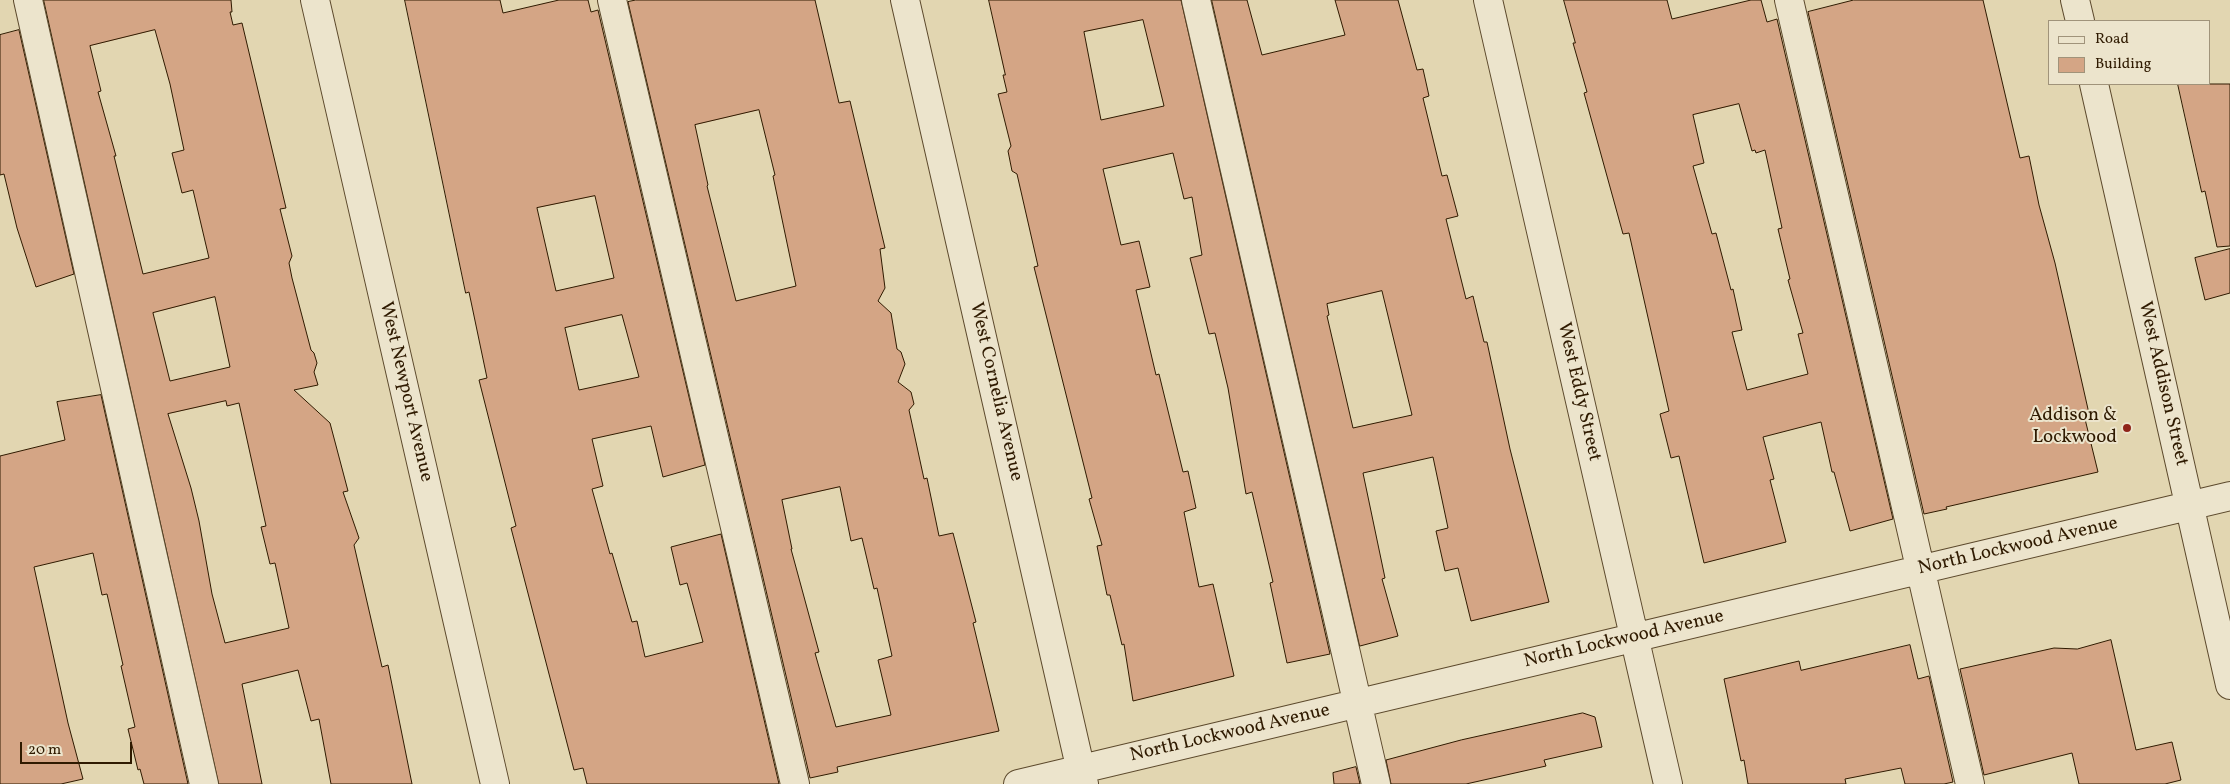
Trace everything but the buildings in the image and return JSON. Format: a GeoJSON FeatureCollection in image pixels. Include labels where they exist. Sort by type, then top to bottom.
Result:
{"type":"FeatureCollection","features":[{"type":"Feature","properties":{"kind":"street"},"geometry":{"type":"LineString","coordinates":[[28,0],[204,784]]}},
{"type":"Feature","properties":{"kind":"street","name":"West Newport Avenue"},"geometry":{"type":"LineString","coordinates":[[315,0],[495,784]]}},
{"type":"Feature","properties":{"kind":"street"},"geometry":{"type":"LineString","coordinates":[[612,0],[795,784]]}},
{"type":"Feature","properties":{"kind":"street","name":"West Cornelia Avenue"},"geometry":{"type":"LineString","coordinates":[[905,0],[1082,776]]}},
{"type":"Feature","properties":{"kind":"street"},"geometry":{"type":"LineString","coordinates":[[1196,0],[1376,784]]}},
{"type":"Feature","properties":{"kind":"street","name":"West Eddy Street"},"geometry":{"type":"LineString","coordinates":[[1488,0],[1668,784]]}},
{"type":"Feature","properties":{"kind":"street"},"geometry":{"type":"LineString","coordinates":[[1789,0],[1970,784]]}},
{"type":"Feature","properties":{"kind":"street"},"geometry":{"type":"LineString","coordinates":[[2075,0],[2080,20]]}},
{"type":"Feature","properties":{"kind":"street","name":"West Addison Street"},"geometry":{"type":"LineString","coordinates":[[2094,85],[2230,685]]}},
{"type":"Feature","properties":{"kind":"street","name":"North Lockwood Avenue"},"geometry":{"type":"LineString","coordinates":[[1018,784],[1082,776],[1358,703],[2230,496]]}},
{"type":"Feature","properties":{"kind":"place","name":"Addison & Lockwood"},"geometry":{"type":"Point","coordinates":[2127,428]}}]}
